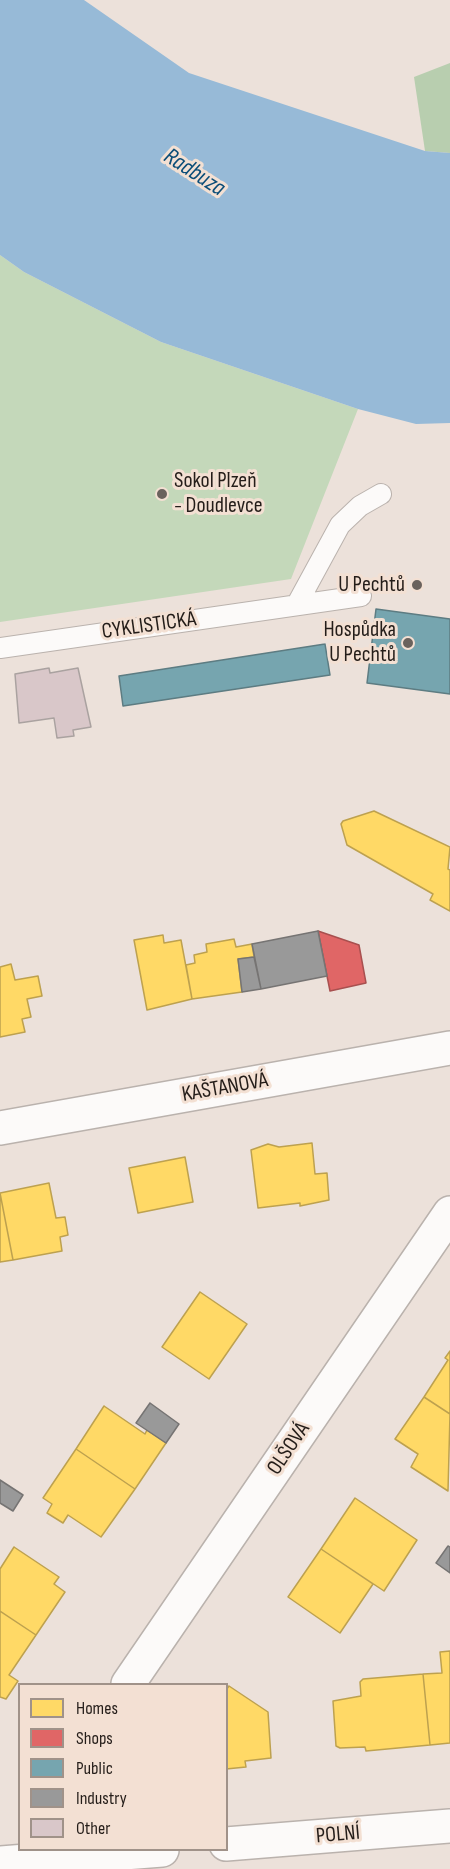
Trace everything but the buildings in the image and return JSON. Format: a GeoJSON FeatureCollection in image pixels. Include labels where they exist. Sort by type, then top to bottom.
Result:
{"type":"FeatureCollection","features":[{"type":"Feature","properties":{"kind":"street","name":"KAŠTANOVÁ"},"geometry":{"type":"LineString","coordinates":[[0,1128],[450,1047]]}},
{"type":"Feature","properties":{"kind":"street","name":"OLŠOVÁ"},"geometry":{"type":"LineString","coordinates":[[129,1683],[450,1213]]}},
{"type":"Feature","properties":{"kind":"street","name":"POLNÍ"},"geometry":{"type":"LineString","coordinates":[[228,1844],[450,1826]]}},
{"type":"Feature","properties":{"kind":"street"},"geometry":{"type":"LineString","coordinates":[[14,1861],[149,1851]]}},
{"type":"Feature","properties":{"kind":"lane"},"geometry":{"type":"LineString","coordinates":[[297,604],[340,525],[360,506],[381,494]]}},
{"type":"Feature","properties":{"kind":"lane","name":"CYKLISTICKÁ"},"geometry":{"type":"LineString","coordinates":[[0,648],[361,596]]}},
{"type":"Feature","properties":{"kind":"green space"},"geometry":{"type":"Polygon","coordinates":[[[450,63],[450,153],[425,151],[414,77],[450,63]]]}},
{"type":"Feature","properties":{"kind":"green space","name":"Sokol Plzeň - Doudlevce"},"geometry":{"type":"Polygon","coordinates":[[[0,255],[24,272],[161,342],[358,409],[291,579],[0,622],[0,255]]]}},
{"type":"Feature","properties":{"kind":"water","name":"Radbuza"},"geometry":{"type":"Polygon","coordinates":[[[0,0],[84,0],[189,73],[425,151],[450,153],[450,423],[416,424],[358,409],[161,342],[24,272],[0,255],[0,0]]]}},
{"type":"Feature","properties":{"kind":"place","name":"Sokol Plzeň - Doudlevce"},"geometry":{"type":"Point","coordinates":[162,494]}},
{"type":"Feature","properties":{"kind":"place","name":"U Pechtů"},"geometry":{"type":"Point","coordinates":[417,585]}},
{"type":"Feature","properties":{"kind":"place","name":"Hospůdka U Pechtů"},"geometry":{"type":"Point","coordinates":[408,643]}}]}
